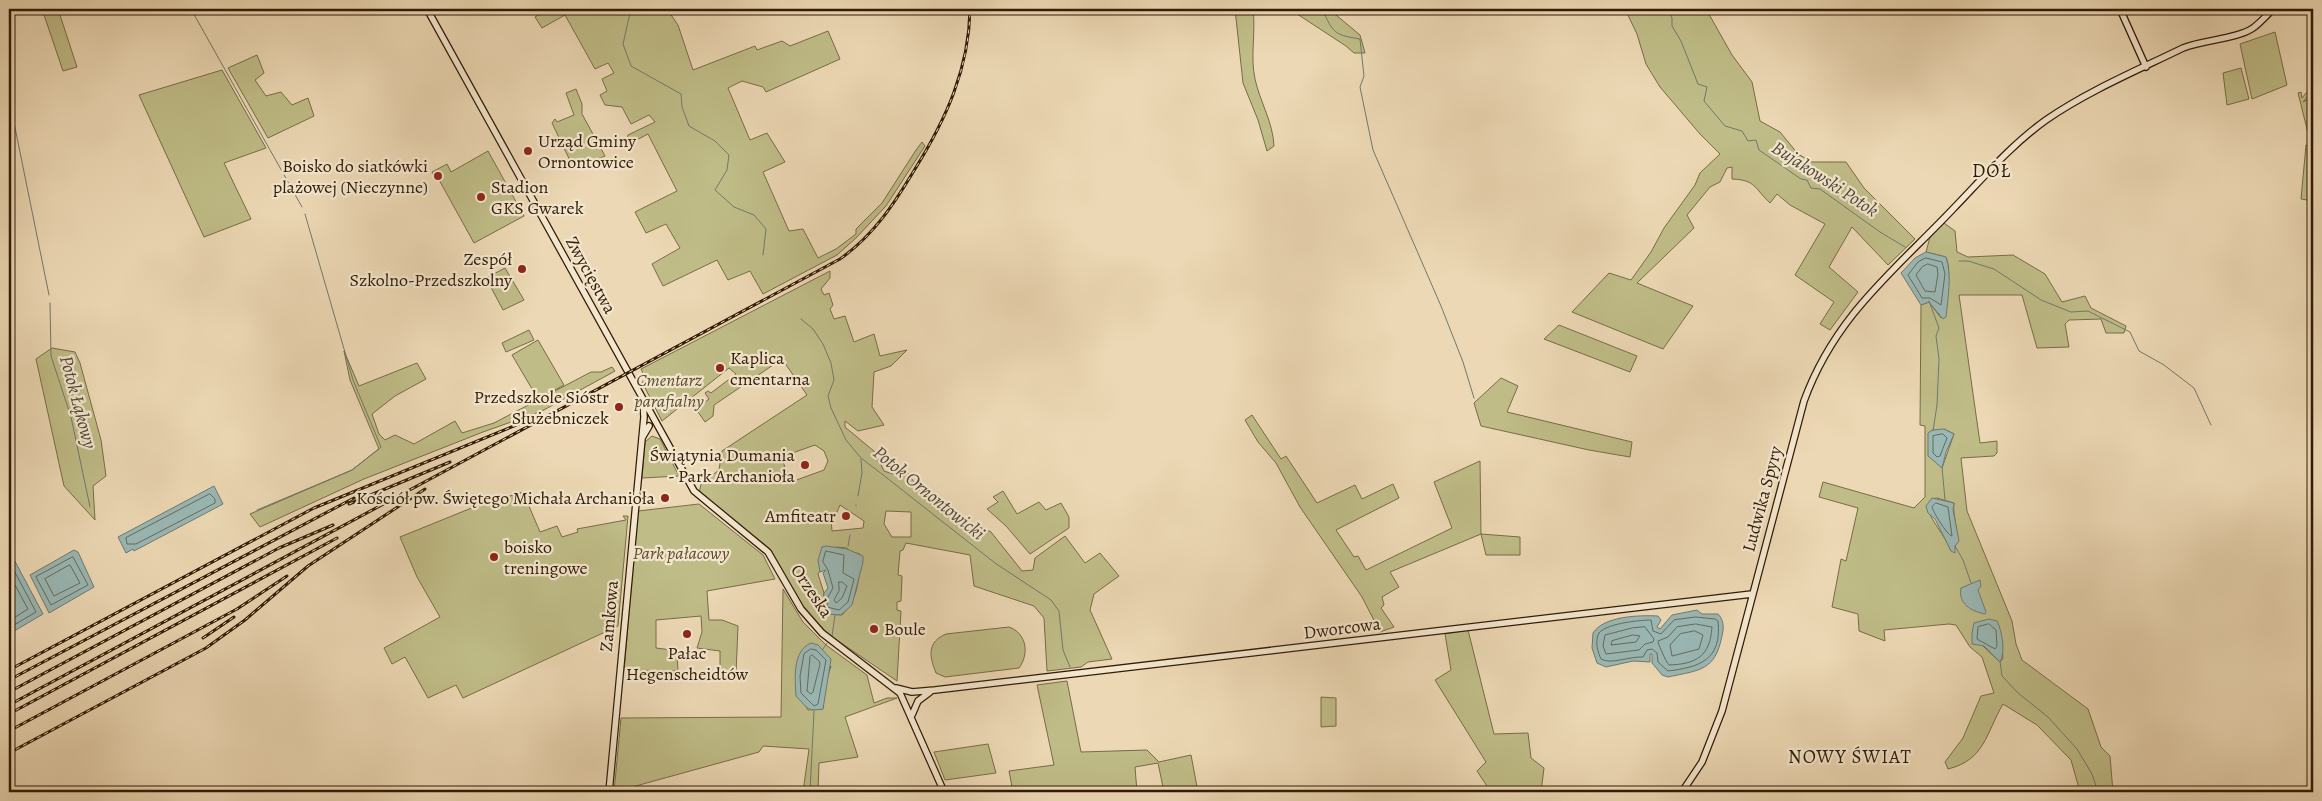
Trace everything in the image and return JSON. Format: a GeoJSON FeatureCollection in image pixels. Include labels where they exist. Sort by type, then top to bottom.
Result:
{"type":"FeatureCollection","features":[{"type":"Feature","properties":{"kind":"street","name":"Zwycięstwa"},"geometry":{"type":"LineString","coordinates":[[427,9],[643,399],[652,421]]}},
{"type":"Feature","properties":{"kind":"street"},"geometry":{"type":"LineString","coordinates":[[2120,9],[2146,67]]}},
{"type":"Feature","properties":{"kind":"street","name":"Ludwika Spyry"},"geometry":{"type":"LineString","coordinates":[[1682,792],[1702,762],[1714,733],[1798,421],[1811,381],[1832,343],[1853,312],[1998,161],[2044,122],[2064,108],[2193,44],[2244,33],[2253,28],[2273,9]]}},
{"type":"Feature","properties":{"kind":"street","name":"Zwycięstwa"},"geometry":{"type":"LineString","coordinates":[[643,399],[643,419]]}},
{"type":"Feature","properties":{"kind":"street"},"geometry":{"type":"LineString","coordinates":[[643,419],[647,414],[652,421]]}},
{"type":"Feature","properties":{"kind":"street","name":"Orzeska"},"geometry":{"type":"LineString","coordinates":[[643,419],[652,421],[662,434],[694,490],[768,552],[791,593],[811,621],[834,643],[896,688],[905,700],[912,715],[944,792]]}},
{"type":"Feature","properties":{"kind":"street","name":"Zamkowa"},"geometry":{"type":"LineString","coordinates":[[609,792],[643,419]]}},
{"type":"Feature","properties":{"kind":"street","name":"Zamkowa"},"geometry":{"type":"LineString","coordinates":[[641,442],[652,421]]}},
{"type":"Feature","properties":{"kind":"street","name":"Dworcowa"},"geometry":{"type":"LineString","coordinates":[[896,688],[914,692],[935,690],[1752,594]]}},
{"type":"Feature","properties":{"kind":"street","name":"Dworcowa"},"geometry":{"type":"LineString","coordinates":[[918,701],[935,690]]}},
{"type":"Feature","properties":{"kind":"street"},"geometry":{"type":"LineString","coordinates":[[905,700],[914,692],[918,693],[918,701],[912,715]]}},
{"type":"Feature","properties":{"kind":"street"},"geometry":{"type":"LineString","coordinates":[[905,700],[918,701]]}},
{"type":"Feature","properties":{"kind":"green space"},"geometry":{"type":"Polygon","coordinates":[[[42,9],[58,9],[77,67],[63,71],[42,9]]]}},
{"type":"Feature","properties":{"kind":"green space"},"geometry":{"type":"Polygon","coordinates":[[[548,9],[667,9],[678,25],[693,70],[755,46],[757,50],[782,41],[790,46],[828,31],[840,59],[766,92],[763,87],[742,81],[728,88],[750,140],[767,133],[785,162],[763,172],[789,231],[803,229],[818,258],[836,249],[856,234],[856,229],[882,203],[922,142],[925,146],[886,206],[837,255],[763,294],[750,271],[728,280],[717,260],[663,286],[652,264],[680,248],[666,224],[646,233],[635,212],[677,191],[648,134],[625,146],[628,135],[655,122],[649,115],[631,124],[622,107],[605,105],[600,95],[607,91],[602,79],[614,73],[608,63],[595,69],[565,15],[542,28],[535,17],[548,9]]]}},
{"type":"Feature","properties":{"kind":"green space"},"geometry":{"type":"Polygon","coordinates":[[[1235,9],[1253,9],[1255,79],[1269,120],[1274,146],[1267,151],[1258,120],[1243,83],[1235,9]]]}},
{"type":"Feature","properties":{"kind":"green space"},"geometry":{"type":"Polygon","coordinates":[[[1285,9],[1329,9],[1360,35],[1365,53],[1354,53],[1291,10],[1285,9]]]}},
{"type":"Feature","properties":{"kind":"green space"},"geometry":{"type":"Polygon","coordinates":[[[1625,9],[1706,9],[1732,55],[1752,82],[1760,121],[1780,132],[1798,154],[1812,162],[1846,162],[1864,188],[1915,239],[1888,265],[1852,227],[1829,267],[1858,292],[1830,330],[1820,324],[1834,302],[1795,275],[1825,224],[1790,205],[1777,194],[1770,203],[1750,183],[1732,179],[1732,167],[1727,168],[1720,182],[1710,187],[1687,215],[1694,228],[1637,283],[1693,306],[1663,349],[1572,312],[1609,273],[1631,280],[1651,252],[1664,228],[1695,185],[1700,173],[1720,154],[1700,134],[1660,87],[1646,64],[1637,34],[1625,9]]]}},
{"type":"Feature","properties":{"kind":"green space"},"geometry":{"type":"Polygon","coordinates":[[[2275,32],[2287,85],[2252,99],[2240,44],[2275,32]]]}},
{"type":"Feature","properties":{"kind":"green space"},"geometry":{"type":"Polygon","coordinates":[[[257,55],[264,73],[255,80],[266,96],[281,92],[292,105],[308,98],[314,116],[268,138],[228,68],[257,55]]]}},
{"type":"Feature","properties":{"kind":"green space"},"geometry":{"type":"Polygon","coordinates":[[[2241,68],[2249,99],[2227,105],[2223,73],[2241,68]]]}},
{"type":"Feature","properties":{"kind":"green space"},"geometry":{"type":"Polygon","coordinates":[[[222,70],[266,148],[224,163],[251,219],[204,237],[139,95],[222,70]]]}},
{"type":"Feature","properties":{"kind":"green space"},"geometry":{"type":"Polygon","coordinates":[[[576,89],[582,104],[582,114],[605,156],[574,169],[552,123],[555,119],[557,122],[574,115],[566,93],[576,89]]]}},
{"type":"Feature","properties":{"kind":"green space"},"geometry":{"type":"Polygon","coordinates":[[[2313,91],[2303,102],[2313,97],[2313,125],[2308,123],[2313,130],[2309,128],[2311,137],[2309,137],[2298,93],[2301,92],[2302,98],[2306,93],[2313,91]]]}},
{"type":"Feature","properties":{"kind":"green space"},"geometry":{"type":"Polygon","coordinates":[[[2306,145],[2313,146],[2313,201],[2301,199],[2306,145]]]}},
{"type":"Feature","properties":{"kind":"green space","name":"Stadion GKS Gwarek"},"geometry":{"type":"Polygon","coordinates":[[[488,151],[524,216],[474,243],[438,178],[435,179],[432,172],[447,164],[451,172],[488,151]]]}},
{"type":"Feature","properties":{"kind":"green space"},"geometry":{"type":"Polygon","coordinates":[[[1944,223],[1955,231],[1957,252],[1968,257],[2013,255],[2045,274],[2062,302],[2085,296],[2091,308],[2126,326],[2124,333],[2106,333],[2101,319],[2069,320],[2065,324],[2069,347],[2037,348],[2022,295],[1959,295],[1980,443],[1997,441],[1997,453],[1994,456],[1961,458],[1967,511],[2012,621],[2016,644],[2022,660],[2088,709],[2101,747],[2110,756],[2113,792],[2080,792],[2071,760],[2037,725],[2003,704],[1988,735],[1977,752],[1960,765],[1948,769],[1945,762],[1963,738],[1981,696],[1994,693],[1982,657],[1970,647],[1956,625],[1884,630],[1885,641],[1859,631],[1858,614],[1832,607],[1841,559],[1846,561],[1858,508],[1819,497],[1823,482],[1914,508],[1925,497],[1925,426],[1920,425],[1921,305],[1929,302],[1941,318],[1948,287],[1949,272],[1946,257],[1926,252],[1930,237],[1944,223]],[[1944,429],[1942,468],[1954,434],[1944,429]],[[1937,498],[1932,499],[1927,506],[1928,511],[1951,551],[1957,534],[1954,503],[1937,498]],[[2001,640],[1983,646],[2000,662],[2003,658],[2001,640]]]}},
{"type":"Feature","properties":{"kind":"green space"},"geometry":{"type":"Polygon","coordinates":[[[505,268],[524,300],[503,310],[486,278],[505,268]]]}},
{"type":"Feature","properties":{"kind":"green space","name":"Cmentarz parafialny"},"geometry":{"type":"Polygon","coordinates":[[[830,271],[830,278],[821,289],[824,295],[829,293],[833,305],[830,309],[834,319],[845,316],[854,342],[874,334],[880,356],[907,350],[891,366],[874,372],[872,407],[884,425],[858,431],[845,421],[845,427],[875,452],[884,471],[902,477],[907,472],[921,492],[951,515],[991,532],[1022,571],[1033,570],[1035,558],[1065,536],[1085,563],[1100,553],[1119,576],[1094,594],[1090,610],[1112,659],[1088,662],[1081,667],[1047,671],[1044,618],[1034,606],[974,586],[970,555],[906,543],[903,550],[900,551],[898,575],[902,576],[901,601],[897,602],[897,610],[901,611],[897,681],[822,630],[802,606],[771,550],[699,493],[701,484],[719,470],[722,451],[807,395],[782,359],[714,405],[713,416],[705,422],[696,409],[709,399],[705,393],[708,391],[711,393],[736,374],[729,368],[662,421],[642,382],[646,380],[641,369],[830,271]],[[815,445],[781,457],[791,482],[824,470],[828,461],[824,451],[815,445]],[[840,505],[834,519],[831,519],[832,531],[863,528],[864,521],[840,505]],[[886,511],[884,524],[892,537],[911,537],[911,512],[886,511]],[[836,547],[818,574],[824,593],[822,608],[827,614],[842,615],[855,595],[860,554],[848,551],[847,548],[836,547]]]}},
{"type":"Feature","properties":{"kind":"green space"},"geometry":{"type":"Polygon","coordinates":[[[1559,325],[1637,356],[1630,372],[1544,339],[1559,325]]]}},
{"type":"Feature","properties":{"kind":"green space"},"geometry":{"type":"Polygon","coordinates":[[[529,330],[534,340],[506,352],[502,343],[529,330]]]}},
{"type":"Feature","properties":{"kind":"green space"},"geometry":{"type":"Polygon","coordinates":[[[538,340],[564,385],[538,399],[512,355],[538,340]]]}},
{"type":"Feature","properties":{"kind":"green space"},"geometry":{"type":"Polygon","coordinates":[[[52,348],[75,352],[80,363],[101,440],[106,476],[93,486],[95,520],[64,486],[36,359],[52,348]]]}},
{"type":"Feature","properties":{"kind":"green space"},"geometry":{"type":"Polygon","coordinates":[[[344,351],[359,386],[417,363],[426,379],[395,396],[372,414],[379,434],[385,440],[395,435],[414,444],[455,421],[462,433],[494,423],[591,372],[601,372],[612,367],[615,371],[542,411],[364,479],[260,527],[250,514],[352,470],[379,449],[350,380],[344,351]]]}},
{"type":"Feature","properties":{"kind":"green space"},"geometry":{"type":"Polygon","coordinates":[[[1501,378],[1518,386],[1507,412],[1632,442],[1630,457],[1481,426],[1474,403],[1501,378]]]}},
{"type":"Feature","properties":{"kind":"green space"},"geometry":{"type":"Polygon","coordinates":[[[1252,415],[1281,459],[1286,456],[1317,503],[1355,485],[1362,499],[1393,484],[1399,498],[1336,530],[1354,557],[1358,556],[1366,570],[1452,528],[1434,482],[1480,461],[1481,534],[1390,572],[1399,587],[1382,597],[1384,605],[1381,608],[1394,627],[1380,632],[1362,597],[1300,507],[1276,463],[1258,442],[1245,420],[1252,415]]]}},
{"type":"Feature","properties":{"kind":"green space"},"geometry":{"type":"Polygon","coordinates":[[[652,436],[660,439],[679,476],[642,478],[645,442],[652,436]]]}},
{"type":"Feature","properties":{"kind":"green space"},"geometry":{"type":"Polygon","coordinates":[[[1003,491],[1017,514],[1039,502],[1046,510],[1061,503],[1069,517],[1069,528],[1030,554],[1006,526],[987,509],[998,502],[993,497],[1003,491]]]}},
{"type":"Feature","properties":{"kind":"green space"},"geometry":{"type":"Polygon","coordinates":[[[523,492],[540,532],[557,526],[562,537],[578,532],[577,529],[626,520],[623,516],[628,516],[618,626],[463,698],[456,685],[428,698],[405,657],[392,664],[384,648],[440,617],[417,577],[400,537],[474,507],[523,492]]]}},
{"type":"Feature","properties":{"kind":"green space","name":"Park pałacowy"},"geometry":{"type":"Polygon","coordinates":[[[699,504],[763,555],[775,579],[707,591],[709,620],[722,620],[738,626],[736,674],[720,674],[720,651],[697,648],[702,632],[701,616],[656,620],[656,648],[672,650],[677,655],[678,671],[624,670],[638,511],[699,504]]]}},
{"type":"Feature","properties":{"kind":"green space"},"geometry":{"type":"Polygon","coordinates":[[[1481,534],[1520,537],[1520,555],[1486,555],[1481,534]]]}},
{"type":"Feature","properties":{"kind":"green space"},"geometry":{"type":"Polygon","coordinates":[[[783,589],[803,622],[826,645],[867,675],[874,703],[887,698],[897,698],[845,717],[858,757],[819,763],[818,792],[803,792],[809,749],[763,746],[759,752],[614,792],[621,718],[781,717],[783,589]],[[831,666],[805,705],[808,710],[823,709],[825,685],[831,666]]]}},
{"type":"Feature","properties":{"kind":"green space"},"geometry":{"type":"Polygon","coordinates":[[[1009,627],[1015,630],[1023,639],[1025,650],[1019,668],[945,677],[936,673],[931,650],[935,641],[940,637],[946,634],[1009,627]]]}},
{"type":"Feature","properties":{"kind":"green space"},"geometry":{"type":"Polygon","coordinates":[[[1468,630],[1494,734],[1528,733],[1531,758],[1544,768],[1541,792],[1491,792],[1477,771],[1486,762],[1435,680],[1451,670],[1445,634],[1468,630]]]}},
{"type":"Feature","properties":{"kind":"green space"},"geometry":{"type":"Polygon","coordinates":[[[1067,681],[1081,752],[1147,750],[1159,762],[1191,755],[1198,792],[1164,792],[1158,763],[1135,767],[1137,792],[1013,792],[1009,771],[1054,765],[1037,685],[1067,681]]]}},
{"type":"Feature","properties":{"kind":"green space"},"geometry":{"type":"Polygon","coordinates":[[[1321,697],[1336,698],[1336,726],[1321,727],[1321,697]]]}},
{"type":"Feature","properties":{"kind":"green space"},"geometry":{"type":"Polygon","coordinates":[[[988,744],[996,773],[945,780],[934,752],[988,744]]]}},
{"type":"Feature","properties":{"kind":"water"},"geometry":{"type":"Polygon","coordinates":[[[1926,252],[1946,257],[1948,264],[1949,287],[1946,317],[1943,319],[1929,302],[1921,305],[1901,273],[1915,258],[1926,252]]]}},
{"type":"Feature","properties":{"kind":"water"},"geometry":{"type":"Polygon","coordinates":[[[1944,429],[1954,434],[1946,452],[1942,468],[1928,456],[1928,433],[1932,430],[1944,429]]]}},
{"type":"Feature","properties":{"kind":"water"},"geometry":{"type":"Polygon","coordinates":[[[214,486],[223,504],[134,551],[133,549],[126,553],[118,537],[214,486]]]}},
{"type":"Feature","properties":{"kind":"water"},"geometry":{"type":"Polygon","coordinates":[[[1932,498],[1954,503],[1953,510],[1959,541],[1955,546],[1955,553],[1951,551],[1935,519],[1928,513],[1926,506],[1932,498]]]}},
{"type":"Feature","properties":{"kind":"water"},"geometry":{"type":"Polygon","coordinates":[[[822,547],[847,549],[863,556],[852,605],[841,615],[827,614],[822,609],[824,593],[828,588],[823,573],[826,570],[820,572],[818,560],[822,547]]]}},
{"type":"Feature","properties":{"kind":"water"},"geometry":{"type":"Polygon","coordinates":[[[9,550],[43,614],[9,634],[9,550]]]}},
{"type":"Feature","properties":{"kind":"water"},"geometry":{"type":"Polygon","coordinates":[[[74,550],[78,552],[94,587],[49,613],[30,575],[74,550]]]}},
{"type":"Feature","properties":{"kind":"water"},"geometry":{"type":"Polygon","coordinates":[[[1980,580],[1981,586],[1978,590],[1986,612],[1985,614],[1970,609],[1964,602],[1961,594],[1961,588],[1980,580]]]}},
{"type":"Feature","properties":{"kind":"water"},"geometry":{"type":"Polygon","coordinates":[[[1697,610],[1702,614],[1718,614],[1723,624],[1719,648],[1710,663],[1704,667],[1689,673],[1668,677],[1662,675],[1652,663],[1652,654],[1650,654],[1650,662],[1633,661],[1606,667],[1597,663],[1592,648],[1593,633],[1605,623],[1632,616],[1658,616],[1661,620],[1657,627],[1660,629],[1672,615],[1697,610]]]}},
{"type":"Feature","properties":{"kind":"water"},"geometry":{"type":"Polygon","coordinates":[[[1989,619],[1997,621],[2000,630],[2003,653],[2000,662],[1984,646],[1972,644],[1974,623],[1989,619]]]}},
{"type":"Feature","properties":{"kind":"water"},"geometry":{"type":"Polygon","coordinates":[[[811,643],[818,645],[831,659],[823,709],[817,710],[805,706],[796,696],[796,666],[800,652],[811,643]]]}},
{"type":"Feature","properties":{"kind":"waterway"},"geometry":{"type":"LineString","coordinates":[[191,9],[302,207]]}},
{"type":"Feature","properties":{"kind":"waterway","name":"Potok Ornontowicki"},"geometry":{"type":"LineString","coordinates":[[626,9],[630,13],[623,44],[631,66],[681,94],[682,107],[689,126],[715,141],[729,155],[727,170],[715,190],[734,207],[754,215],[766,229],[763,255]]}},
{"type":"Feature","properties":{"kind":"waterway"},"geometry":{"type":"LineString","coordinates":[[1309,9],[1324,13],[1337,33],[1360,39],[1364,76],[1360,87],[1373,150],[1441,306],[1463,362],[1474,398]]}},
{"type":"Feature","properties":{"kind":"waterway","name":"Bujakowski Potok"},"geometry":{"type":"LineString","coordinates":[[1668,9],[1672,18],[1672,26],[1681,41],[1698,84],[1707,87],[1704,101],[1725,126],[1742,131],[1748,141],[1756,140],[1759,150],[1801,179],[1807,180],[1811,188],[1820,189],[1880,232],[1905,247]]}},
{"type":"Feature","properties":{"kind":"waterway","name":"Potok Łąkowy"},"geometry":{"type":"LineString","coordinates":[[9,98],[49,295]]}},
{"type":"Feature","properties":{"kind":"waterway"},"geometry":{"type":"LineString","coordinates":[[257,510],[352,470],[381,447],[353,380],[305,214]]}},
{"type":"Feature","properties":{"kind":"waterway"},"geometry":{"type":"LineString","coordinates":[[1959,261],[1968,261],[1994,269],[2041,300],[2071,312],[2088,311],[2130,332],[2139,351],[2164,365],[2194,388],[2211,425]]}},
{"type":"Feature","properties":{"kind":"waterway","name":"Bujakowski Potok"},"geometry":{"type":"LineString","coordinates":[[1929,301],[1939,328],[1936,336],[1939,359],[1937,405],[1933,431]]}},
{"type":"Feature","properties":{"kind":"waterway","name":"Potok Łąkowy"},"geometry":{"type":"LineString","coordinates":[[50,303],[51,356],[71,417],[90,507]]}},
{"type":"Feature","properties":{"kind":"waterway","name":"Potok Ornontowicki"},"geometry":{"type":"LineString","coordinates":[[801,319],[813,329],[823,344],[831,363],[834,380],[828,396],[831,408],[846,440],[861,458],[995,563],[1051,600],[1059,611],[1063,650],[1070,667]]}},
{"type":"Feature","properties":{"kind":"waterway"},"geometry":{"type":"LineString","coordinates":[[858,496],[862,473],[861,459]]}},
{"type":"Feature","properties":{"kind":"waterway","name":"Bujakowski Potok"},"geometry":{"type":"LineString","coordinates":[[1942,467],[1945,500]]}},
{"type":"Feature","properties":{"kind":"waterway"},"geometry":{"type":"LineString","coordinates":[[848,546],[850,535]]}},
{"type":"Feature","properties":{"kind":"waterway","name":"Bujakowski Potok"},"geometry":{"type":"LineString","coordinates":[[1955,546],[1963,560],[1971,583]]}},
{"type":"Feature","properties":{"kind":"waterway"},"geometry":{"type":"LineString","coordinates":[[832,636],[835,615]]}},
{"type":"Feature","properties":{"kind":"waterway"},"geometry":{"type":"LineString","coordinates":[[823,649],[827,643]]}},
{"type":"Feature","properties":{"kind":"waterway","name":"Bujakowski Potok"},"geometry":{"type":"LineString","coordinates":[[2000,661],[2002,676],[2018,693],[2048,717],[2077,749],[2092,774],[2098,792]]}},
{"type":"Feature","properties":{"kind":"waterway"},"geometry":{"type":"LineString","coordinates":[[810,792],[814,711]]}},
{"type":"Feature","properties":{"kind":"railway"},"geometry":{"type":"LineString","coordinates":[[9,705],[840,259],[863,240],[891,207],[937,131],[954,93],[960,73],[969,31],[970,9]]}},
{"type":"Feature","properties":{"kind":"railway"},"geometry":{"type":"LineString","coordinates":[[9,670],[314,508],[531,419]]}},
{"type":"Feature","properties":{"kind":"railway"},"geometry":{"type":"LineString","coordinates":[[349,504],[450,462]]}},
{"type":"Feature","properties":{"kind":"railway"},"geometry":{"type":"LineString","coordinates":[[9,753],[206,648],[245,620],[308,566],[425,489]]}},
{"type":"Feature","properties":{"kind":"railway"},"geometry":{"type":"LineString","coordinates":[[9,680],[354,498]]}},
{"type":"Feature","properties":{"kind":"railway"},"geometry":{"type":"LineString","coordinates":[[9,692],[279,548],[333,525]]}},
{"type":"Feature","properties":{"kind":"railway"},"geometry":{"type":"LineString","coordinates":[[9,714],[337,538]]}},
{"type":"Feature","properties":{"kind":"railway"},"geometry":{"type":"LineString","coordinates":[[9,731],[237,609],[287,576]]}},
{"type":"Feature","properties":{"kind":"railway"},"geometry":{"type":"LineString","coordinates":[[203,638],[234,617]]}},
{"type":"Feature","properties":{"kind":"place","name":"Urząd Gminy Ornontowice"},"geometry":{"type":"Point","coordinates":[528,151]}},
{"type":"Feature","properties":{"kind":"place","name":"Boisko do siatkówki plażowej (Nieczynne)"},"geometry":{"type":"Point","coordinates":[438,176]}},
{"type":"Feature","properties":{"kind":"place","name":"Stadion GKS Gwarek"},"geometry":{"type":"Point","coordinates":[481,197]}},
{"type":"Feature","properties":{"kind":"place","name":"Zespół Szkolno-Przedszkolny"},"geometry":{"type":"Point","coordinates":[522,269]}},
{"type":"Feature","properties":{"kind":"place","name":"Kaplica cmentarna"},"geometry":{"type":"Point","coordinates":[720,368]}},
{"type":"Feature","properties":{"kind":"place","name":"Przedszkole Sióstr Służebniczek"},"geometry":{"type":"Point","coordinates":[619,407]}},
{"type":"Feature","properties":{"kind":"place","name":"Świątynia Dumania - Park Archanioła"},"geometry":{"type":"Point","coordinates":[805,465]}},
{"type":"Feature","properties":{"kind":"place","name":"Kościół pw. Świętego Michała Archanioła"},"geometry":{"type":"Point","coordinates":[665,498]}},
{"type":"Feature","properties":{"kind":"place","name":"Amfiteatr"},"geometry":{"type":"Point","coordinates":[846,516]}},
{"type":"Feature","properties":{"kind":"place","name":"boisko treningowe"},"geometry":{"type":"Point","coordinates":[494,557]}},
{"type":"Feature","properties":{"kind":"place","name":"Boule"},"geometry":{"type":"Point","coordinates":[874,629]}},
{"type":"Feature","properties":{"kind":"place","name":"Pałac Hegenscheidtów"},"geometry":{"type":"Point","coordinates":[687,634]}},
{"type":"Feature","properties":{"kind":"district","name":"DÓŁ"},"geometry":{"type":"Point","coordinates":[1992,171]}},
{"type":"Feature","properties":{"kind":"district","name":"NOWY ŚWIAT"},"geometry":{"type":"Point","coordinates":[1850,757]}}]}
